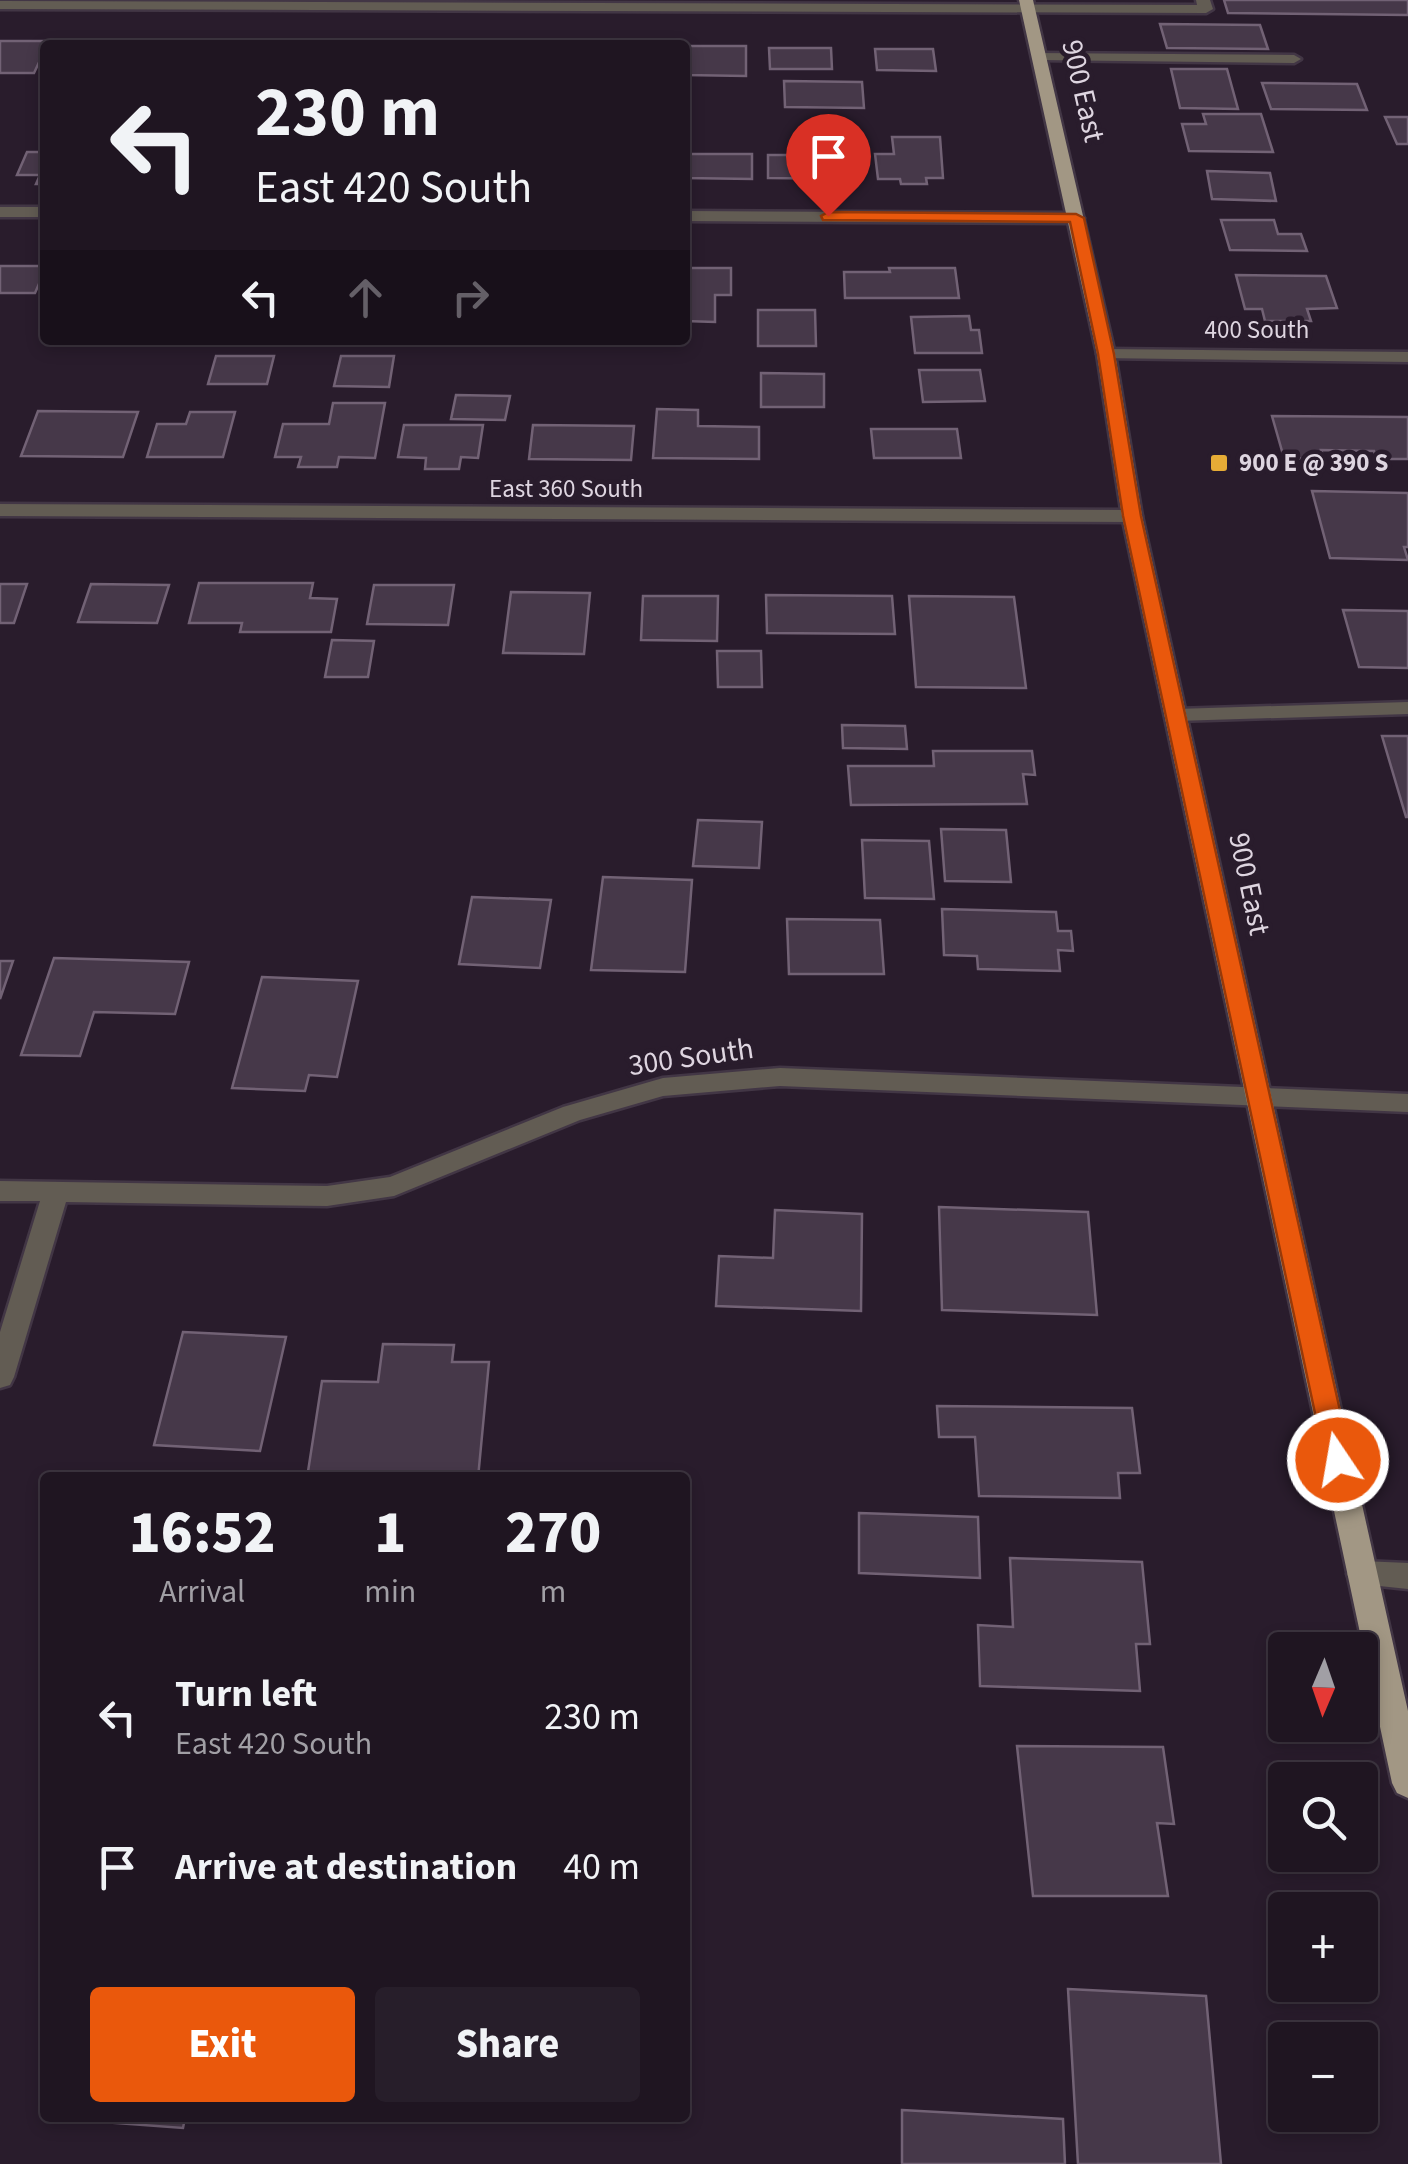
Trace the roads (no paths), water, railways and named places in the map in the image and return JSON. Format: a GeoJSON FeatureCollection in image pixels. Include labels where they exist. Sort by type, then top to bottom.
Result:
{"type":"FeatureCollection","features":[{"type":"Feature","properties":{"kind":"main road","name":"900 East"},"geometry":{"type":"LineString","coordinates":[[1027,4],[1106,354],[1132,516],[1408,1783]]}},
{"type":"Feature","properties":{"kind":"street"},"geometry":{"type":"LineString","coordinates":[[0,5],[1027,4],[1206,9],[1203,0]]}},
{"type":"Feature","properties":{"kind":"street"},"geometry":{"type":"LineString","coordinates":[[1039,56],[1294,59]]}},
{"type":"Feature","properties":{"kind":"street"},"geometry":{"type":"LineString","coordinates":[[0,212],[40,212]]}},
{"type":"Feature","properties":{"kind":"street"},"geometry":{"type":"LineString","coordinates":[[690,216],[1076,218]]}},
{"type":"Feature","properties":{"kind":"street","name":"400 South"},"geometry":{"type":"LineString","coordinates":[[1106,354],[1408,357]]}},
{"type":"Feature","properties":{"kind":"street","name":"East 360 South"},"geometry":{"type":"LineString","coordinates":[[0,510],[1132,516]]}},
{"type":"Feature","properties":{"kind":"street"},"geometry":{"type":"LineString","coordinates":[[1176,715],[1408,708]]}},
{"type":"Feature","properties":{"kind":"street","name":"300 South"},"geometry":{"type":"LineString","coordinates":[[0,1191],[327,1196],[394,1186],[572,1113],[663,1087],[780,1077],[1408,1103]]}},
{"type":"Feature","properties":{"kind":"street"},"geometry":{"type":"LineString","coordinates":[[0,1377],[56,1193]]}},
{"type":"Feature","properties":{"kind":"street"},"geometry":{"type":"LineString","coordinates":[[1362,1574],[1408,1576]]}},
{"type":"Feature","properties":{"kind":"place","name":"900 E @ 390 S"},"geometry":{"type":"Point","coordinates":[1219,463]}}]}
